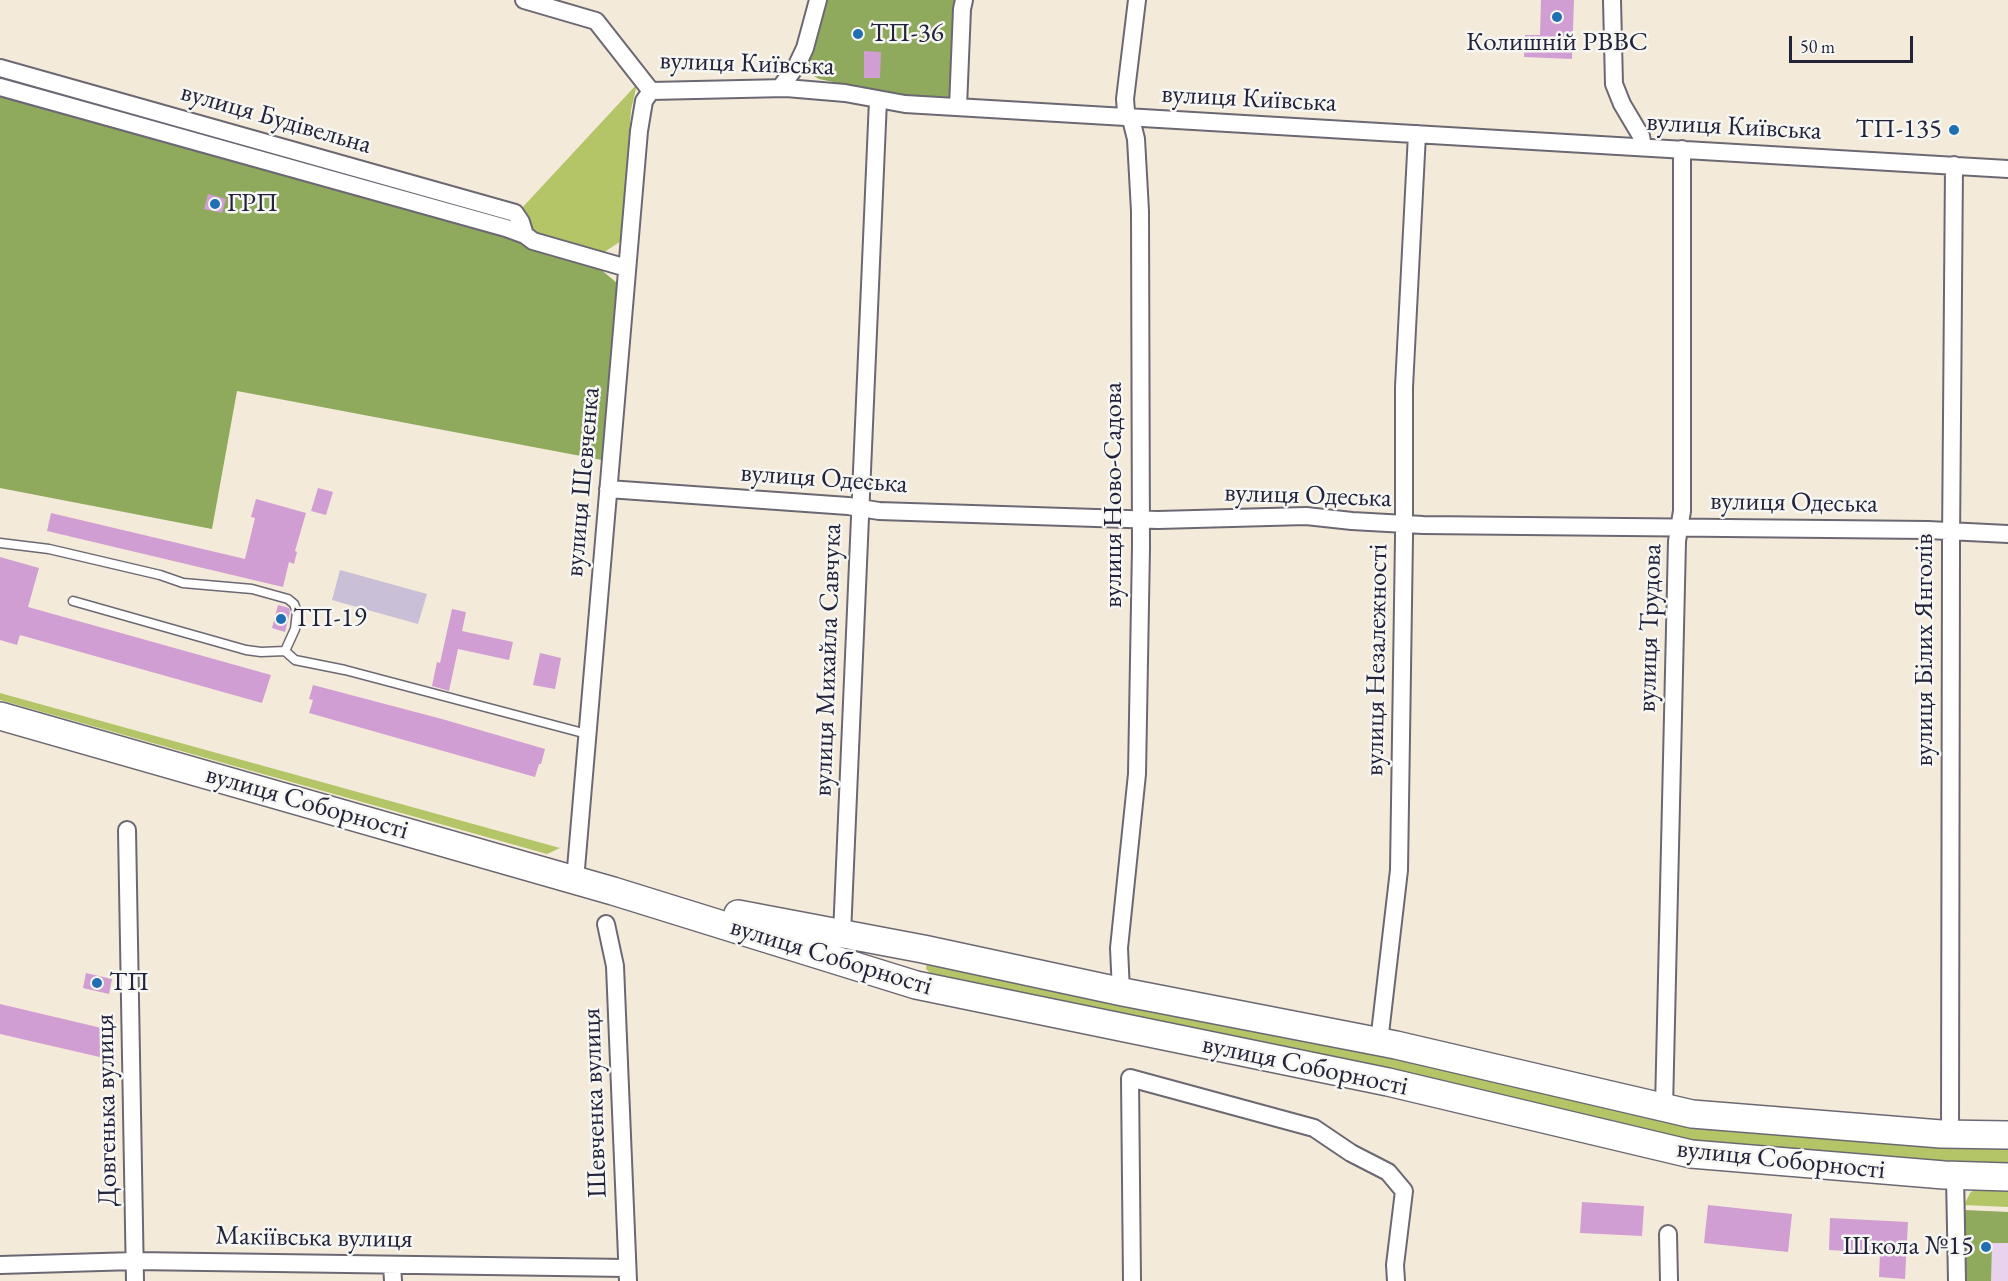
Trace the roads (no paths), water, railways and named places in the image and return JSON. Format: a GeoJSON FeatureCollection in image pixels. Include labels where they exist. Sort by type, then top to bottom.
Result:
{"type":"FeatureCollection","features":[{"type":"Feature","properties":{"kind":"main road","name":"вулиця Соборності"},"geometry":{"type":"LineString","coordinates":[[0,716],[613,891],[916,985],[1388,1082],[1690,1154],[1955,1175],[2008,1177]]}},
{"type":"Feature","properties":{"kind":"main road","name":"вулиця Соборності"},"geometry":{"type":"LineString","coordinates":[[613,891],[923,949],[1121,992],[1379,1042],[1692,1114],[1950,1134],[2008,1135]]}},
{"type":"Feature","properties":{"kind":"street","name":"вулиця Київська"},"geometry":{"type":"LineString","coordinates":[[524,0],[596,21],[651,91],[780,88],[845,93],[905,104],[2008,169]]}},
{"type":"Feature","properties":{"kind":"street"},"geometry":{"type":"LineString","coordinates":[[780,88],[797,65],[805,48],[818,0]]}},
{"type":"Feature","properties":{"kind":"street","name":"вулиця Ново-Садова"},"geometry":{"type":"LineString","coordinates":[[1121,992],[1119,948],[1137,774],[1141,518],[1140,211],[1136,139],[1126,111],[1125,99],[1137,0]]}},
{"type":"Feature","properties":{"kind":"street"},"geometry":{"type":"LineString","coordinates":[[1612,0],[1614,84],[1622,104],[1641,136],[1643,147]]}},
{"type":"Feature","properties":{"kind":"street"},"geometry":{"type":"LineString","coordinates":[[958,107],[961,3]]}},
{"type":"Feature","properties":{"kind":"street","name":"вулиця Будівельна"},"geometry":{"type":"LineString","coordinates":[[0,68],[515,213],[525,235]]}},
{"type":"Feature","properties":{"kind":"street","name":"вулиця Будівельна"},"geometry":{"type":"LineString","coordinates":[[0,87],[495,225],[525,235],[533,241],[627,268]]}},
{"type":"Feature","properties":{"kind":"street","name":"вулиця Шевченка"},"geometry":{"type":"LineString","coordinates":[[575,880],[641,113],[644,101],[651,91]]}},
{"type":"Feature","properties":{"kind":"street","name":"вулиця Михайла Савчука"},"geometry":{"type":"LineString","coordinates":[[842,934],[878,100]]}},
{"type":"Feature","properties":{"kind":"street","name":"вулиця Незалежності"},"geometry":{"type":"LineString","coordinates":[[1379,1042],[1399,870],[1404,387],[1417,134]]}},
{"type":"Feature","properties":{"kind":"street","name":"вулиця Трудова"},"geometry":{"type":"LineString","coordinates":[[1664,1108],[1677,541],[1682,511],[1682,149]]}},
{"type":"Feature","properties":{"kind":"street","name":"вулиця Білих Янголів"},"geometry":{"type":"LineString","coordinates":[[1950,1134],[1954,165]]}},
{"type":"Feature","properties":{"kind":"street","name":"вулиця Одеська"},"geometry":{"type":"LineString","coordinates":[[608,489],[877,511],[1158,520],[1306,516],[1404,524],[1928,530],[2008,534]]}},
{"type":"Feature","properties":{"kind":"street","name":"Довгенька вулиця"},"geometry":{"type":"LineString","coordinates":[[128,830],[135,1281]]}},
{"type":"Feature","properties":{"kind":"street","name":"Шевченка вулиця"},"geometry":{"type":"LineString","coordinates":[[606,924],[615,966],[627,1274]]}},
{"type":"Feature","properties":{"kind":"street"},"geometry":{"type":"LineString","coordinates":[[1132,1281],[1130,1078],[1314,1128],[1351,1153],[1388,1172],[1404,1191],[1395,1265],[1396,1281]]}},
{"type":"Feature","properties":{"kind":"street"},"geometry":{"type":"LineString","coordinates":[[1955,1175],[1957,1281]]}},
{"type":"Feature","properties":{"kind":"street"},"geometry":{"type":"LineString","coordinates":[[1668,1234],[1669,1281]]}},
{"type":"Feature","properties":{"kind":"street","name":"Макіївська вулиця"},"geometry":{"type":"LineString","coordinates":[[0,1265],[135,1261],[393,1273],[627,1274]]}},
{"type":"Feature","properties":{"kind":"lane"},"geometry":{"type":"LineString","coordinates":[[0,543],[49,549],[140,570],[183,583],[252,589],[288,599],[294,604],[297,612],[295,629],[285,651]]}},
{"type":"Feature","properties":{"kind":"lane"},"geometry":{"type":"LineString","coordinates":[[73,601],[246,650],[285,651],[295,660],[345,670],[587,734]]}},
{"type":"Feature","properties":{"kind":"place","name":"Колишній РВВС"},"geometry":{"type":"Point","coordinates":[1557,17]}},
{"type":"Feature","properties":{"kind":"place","name":"ТП-36"},"geometry":{"type":"Point","coordinates":[858,34]}},
{"type":"Feature","properties":{"kind":"place","name":"ТП-135"},"geometry":{"type":"Point","coordinates":[1954,130]}},
{"type":"Feature","properties":{"kind":"place","name":"ГРП"},"geometry":{"type":"Point","coordinates":[215,204]}},
{"type":"Feature","properties":{"kind":"place","name":"ТП-19"},"geometry":{"type":"Point","coordinates":[281,619]}},
{"type":"Feature","properties":{"kind":"place","name":"ТП"},"geometry":{"type":"Point","coordinates":[97,983]}},
{"type":"Feature","properties":{"kind":"place","name":"Школа №15"},"geometry":{"type":"Point","coordinates":[1986,1247]}}]}
